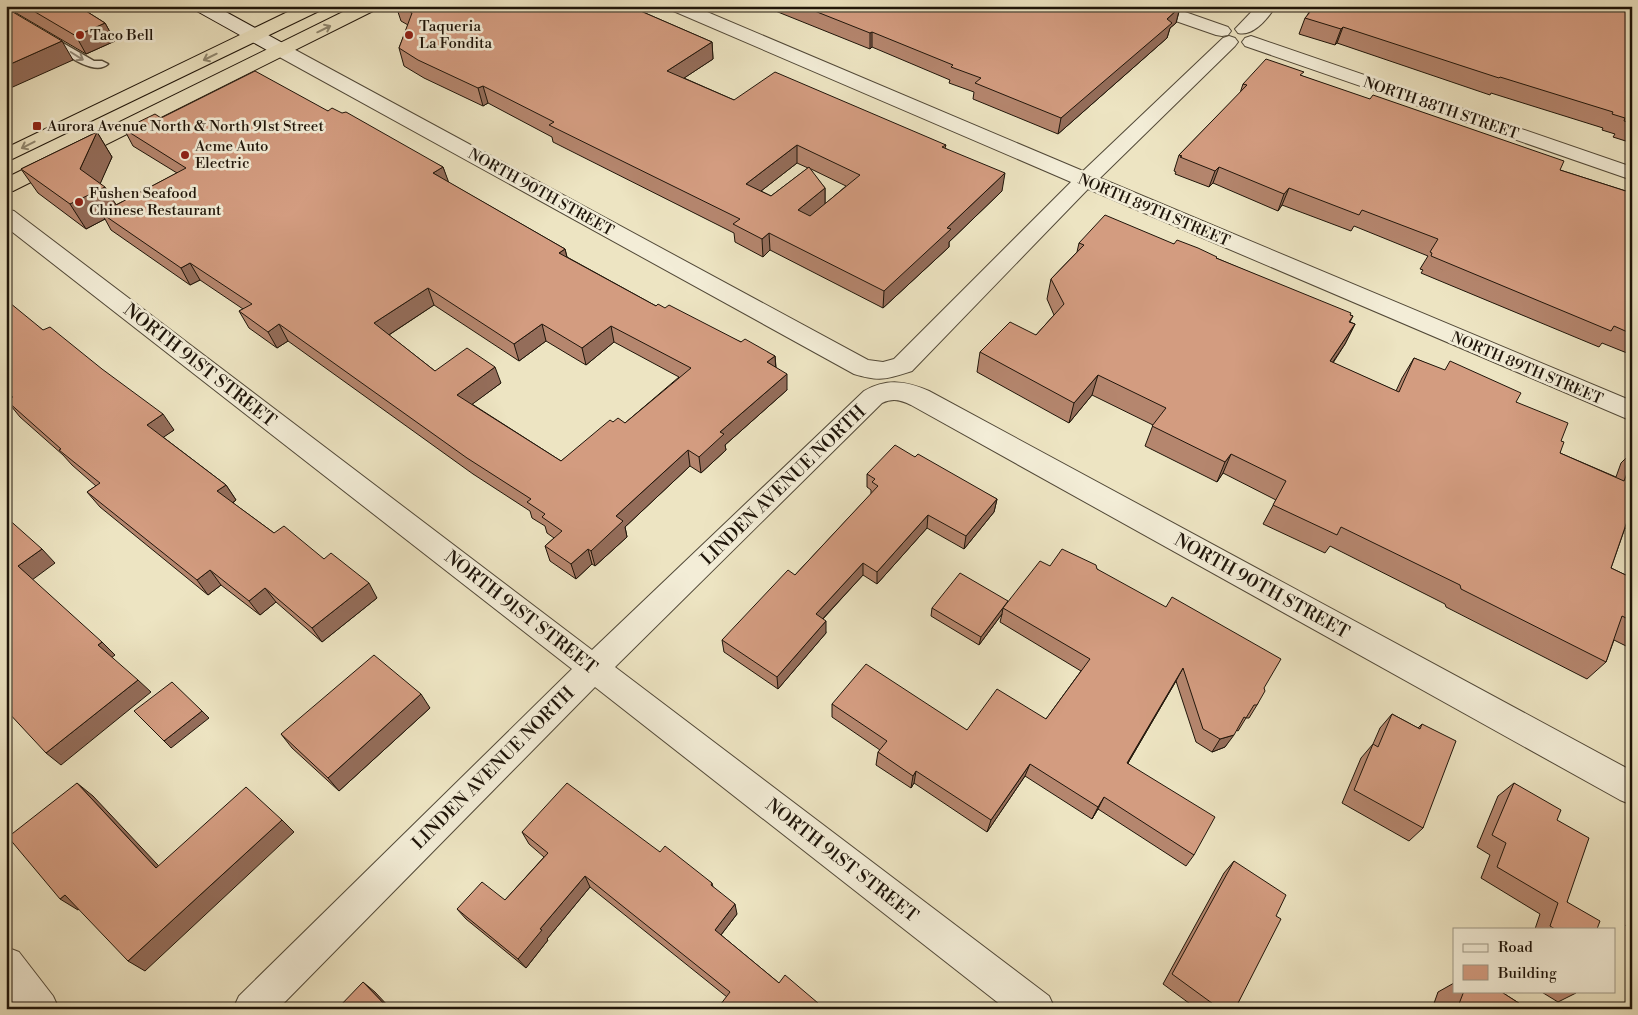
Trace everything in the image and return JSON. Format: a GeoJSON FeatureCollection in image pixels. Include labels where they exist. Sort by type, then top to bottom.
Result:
{"type":"FeatureCollection","features":[{"type":"Feature","properties":{"kind":"highway"},"geometry":{"type":"LineString","coordinates":[[6,156],[315,6]]}},
{"type":"Feature","properties":{"kind":"highway"},"geometry":{"type":"LineString","coordinates":[[6,186],[369,6]]}},
{"type":"Feature","properties":{"kind":"street","name":"NORTH 90TH STREET"},"geometry":{"type":"LineString","coordinates":[[201,6],[1632,789]]}},
{"type":"Feature","properties":{"kind":"street","name":"NORTH 89TH STREET"},"geometry":{"type":"LineString","coordinates":[[677,6],[1084,181],[1632,412]]}},
{"type":"Feature","properties":{"kind":"street","name":"NORTH 88TH STREET"},"geometry":{"type":"LineString","coordinates":[[1150,6],[1632,174]]}},
{"type":"Feature","properties":{"kind":"street","name":"LINDEN AVENUE NORTH"},"geometry":{"type":"LineString","coordinates":[[252,1009],[594,668],[873,397],[881,392],[887,380],[1084,181],[1267,6]]}},
{"type":"Feature","properties":{"kind":"street","name":"NORTH 91ST STREET"},"geometry":{"type":"LineString","coordinates":[[6,216],[1036,1009]]}},
{"type":"Feature","properties":{"kind":"street"},"geometry":{"type":"LineString","coordinates":[[6,965],[40,1009]]}},
{"type":"Feature","properties":{"kind":"lane"},"geometry":{"type":"LineString","coordinates":[[37,31],[92,65],[102,64]]}},
{"type":"Feature","properties":{"kind":"building"},"geometry":{"type":"Polygon","coordinates":[[[25,6],[78,6],[105,23],[76,36],[25,6]]]}},
{"type":"Feature","properties":{"kind":"building"},"geometry":{"type":"Polygon","coordinates":[[[400,6],[629,6],[712,42],[667,71],[734,100],[775,72],[946,145],[942,147],[1005,173],[947,228],[951,229],[884,291],[769,233],[762,239],[733,224],[740,219],[549,125],[554,122],[483,86],[478,88],[418,60],[399,48],[412,13],[400,6]],[[797,145],[746,184],[771,196],[809,167],[825,188],[798,210],[810,216],[860,175],[797,145]]]}},
{"type":"Feature","properties":{"kind":"building"},"geometry":{"type":"Polygon","coordinates":[[[802,6],[1180,7],[1167,19],[1172,23],[1061,118],[975,83],[981,78],[951,67],[953,65],[802,6]]]}},
{"type":"Feature","properties":{"kind":"building"},"geometry":{"type":"Polygon","coordinates":[[[1314,6],[1632,6],[1632,123],[1624,121],[1625,118],[1612,114],[1613,112],[1499,78],[1343,27],[1341,29],[1305,18],[1314,6]]]}},
{"type":"Feature","properties":{"kind":"building"},"geometry":{"type":"Polygon","coordinates":[[[6,8],[62,41],[6,66],[6,8]]]}},
{"type":"Feature","properties":{"kind":"building"},"geometry":{"type":"Polygon","coordinates":[[[1266,59],[1304,72],[1300,75],[1370,99],[1373,95],[1564,161],[1560,170],[1632,193],[1632,334],[1614,326],[1611,331],[1431,256],[1432,253],[1430,252],[1438,239],[1362,210],[1359,215],[1289,188],[1284,194],[1219,167],[1215,171],[1180,157],[1182,156],[1179,155],[1247,85],[1243,84],[1266,59]]]}},
{"type":"Feature","properties":{"kind":"building"},"geometry":{"type":"Polygon","coordinates":[[[255,71],[328,111],[332,108],[342,113],[346,112],[443,167],[433,173],[565,249],[559,253],[656,306],[658,304],[665,308],[669,305],[741,342],[745,339],[775,356],[767,362],[787,374],[720,432],[724,434],[699,457],[688,450],[616,516],[623,521],[591,551],[588,549],[571,564],[545,546],[562,531],[542,517],[545,514],[527,502],[531,499],[467,458],[279,324],[268,332],[239,311],[252,304],[190,263],[181,268],[101,213],[186,168],[124,129],[155,114],[161,118],[255,71]],[[428,288],[374,323],[435,371],[467,348],[495,367],[457,395],[561,461],[610,420],[613,422],[618,418],[625,423],[691,368],[611,326],[582,348],[542,324],[514,344],[428,288]]]}},
{"type":"Feature","properties":{"kind":"building"},"geometry":{"type":"Polygon","coordinates":[[[97,132],[80,169],[105,187],[70,204],[21,169],[97,132]]]}},
{"type":"Feature","properties":{"kind":"building"},"geometry":{"type":"Polygon","coordinates":[[[1105,215],[1174,244],[1177,240],[1198,248],[1216,258],[1351,313],[1350,315],[1353,316],[1349,322],[1355,324],[1330,361],[1399,392],[1414,358],[1445,370],[1450,361],[1521,393],[1516,402],[1568,423],[1561,441],[1564,442],[1560,453],[1624,481],[1632,461],[1632,507],[1611,568],[1632,578],[1632,621],[1622,616],[1606,662],[1461,589],[1460,585],[1341,527],[1337,535],[1273,505],[1286,481],[1231,454],[1225,462],[1152,426],[1166,408],[1098,375],[1074,403],[980,352],[1010,322],[1036,335],[1064,304],[1051,279],[1084,245],[1079,243],[1105,215]]]}},
{"type":"Feature","properties":{"kind":"building"},"geometry":{"type":"Polygon","coordinates":[[[10,303],[43,330],[50,327],[102,369],[163,414],[147,425],[226,485],[217,491],[274,533],[284,526],[324,559],[331,553],[369,583],[312,628],[265,588],[249,601],[210,570],[197,580],[87,492],[100,483],[59,450],[61,449],[7,401],[13,397],[6,391],[6,306],[10,303]]]}},
{"type":"Feature","properties":{"kind":"building"},"geometry":{"type":"Polygon","coordinates":[[[895,445],[915,457],[918,454],[997,499],[966,536],[928,515],[877,572],[863,563],[816,614],[826,621],[777,677],[722,640],[788,570],[795,575],[878,486],[872,482],[875,479],[867,474],[895,445]]]}},
{"type":"Feature","properties":{"kind":"building"},"geometry":{"type":"Polygon","coordinates":[[[6,517],[42,549],[18,566],[102,642],[98,645],[138,680],[46,753],[6,710],[6,517]]]}},
{"type":"Feature","properties":{"kind":"building"},"geometry":{"type":"Polygon","coordinates":[[[1062,549],[1096,565],[1097,569],[1166,607],[1172,597],[1281,659],[1264,688],[1265,691],[1257,705],[1254,705],[1246,718],[1244,717],[1234,735],[1220,739],[1203,729],[1183,668],[1127,763],[1215,817],[1194,855],[1104,797],[1098,807],[1030,764],[991,820],[916,771],[913,776],[878,752],[887,741],[832,704],[866,664],[967,730],[997,689],[1046,719],[1090,659],[1003,608],[1040,561],[1050,566],[1062,549]]]}},
{"type":"Feature","properties":{"kind":"building"},"geometry":{"type":"Polygon","coordinates":[[[960,573],[1008,601],[981,637],[932,608],[960,573]]]}},
{"type":"Feature","properties":{"kind":"building"},"geometry":{"type":"Polygon","coordinates":[[[374,655],[421,694],[328,778],[281,734],[374,655]]]}},
{"type":"Feature","properties":{"kind":"building"},"geometry":{"type":"Polygon","coordinates":[[[172,682],[202,711],[164,741],[134,711],[172,682]]]}},
{"type":"Feature","properties":{"kind":"building"},"geometry":{"type":"Polygon","coordinates":[[[1392,714],[1420,729],[1422,724],[1456,741],[1423,828],[1354,790],[1373,744],[1378,747],[1392,714]]]}},
{"type":"Feature","properties":{"kind":"building"},"geometry":{"type":"Polygon","coordinates":[[[77,783],[156,868],[246,787],[282,820],[128,961],[65,895],[60,899],[8,837],[77,783]]]}},
{"type":"Feature","properties":{"kind":"building"},"geometry":{"type":"Polygon","coordinates":[[[567,783],[660,852],[665,846],[712,883],[711,885],[735,904],[715,930],[779,983],[785,975],[825,1009],[717,1009],[730,992],[585,876],[540,929],[542,930],[518,959],[457,909],[482,882],[505,900],[548,853],[522,832],[567,783]]]}},
{"type":"Feature","properties":{"kind":"building"},"geometry":{"type":"Polygon","coordinates":[[[1514,783],[1561,810],[1557,820],[1589,838],[1567,902],[1600,921],[1597,928],[1553,928],[1550,926],[1558,903],[1497,867],[1506,843],[1492,835],[1514,783]]]}},
{"type":"Feature","properties":{"kind":"building"},"geometry":{"type":"Polygon","coordinates":[[[1234,861],[1286,895],[1276,916],[1281,919],[1235,1009],[1220,1009],[1172,974],[1234,861]]]}},
{"type":"Feature","properties":{"kind":"building"},"geometry":{"type":"Polygon","coordinates":[[[363,982],[389,1009],[337,1009],[363,982]]]}},
{"type":"Feature","properties":{"kind":"building"},"geometry":{"type":"Polygon","coordinates":[[[1464,992],[1502,992],[1528,1009],[1457,1009],[1464,992]]]}},
{"type":"Feature","properties":{"kind":"place","name":"Taco Bell"},"geometry":{"type":"Point","coordinates":[80,35]}},
{"type":"Feature","properties":{"kind":"place","name":"Taqueria La Fondita"},"geometry":{"type":"Point","coordinates":[409,35]}},
{"type":"Feature","properties":{"kind":"place","name":"Aurora Avenue North & North 91st Street"},"geometry":{"type":"Point","coordinates":[37,126]}},
{"type":"Feature","properties":{"kind":"place","name":"Acme Auto Electric"},"geometry":{"type":"Point","coordinates":[185,155]}},
{"type":"Feature","properties":{"kind":"place","name":"Fushen Seafood Chinese Restaurant"},"geometry":{"type":"Point","coordinates":[79,202]}}]}
